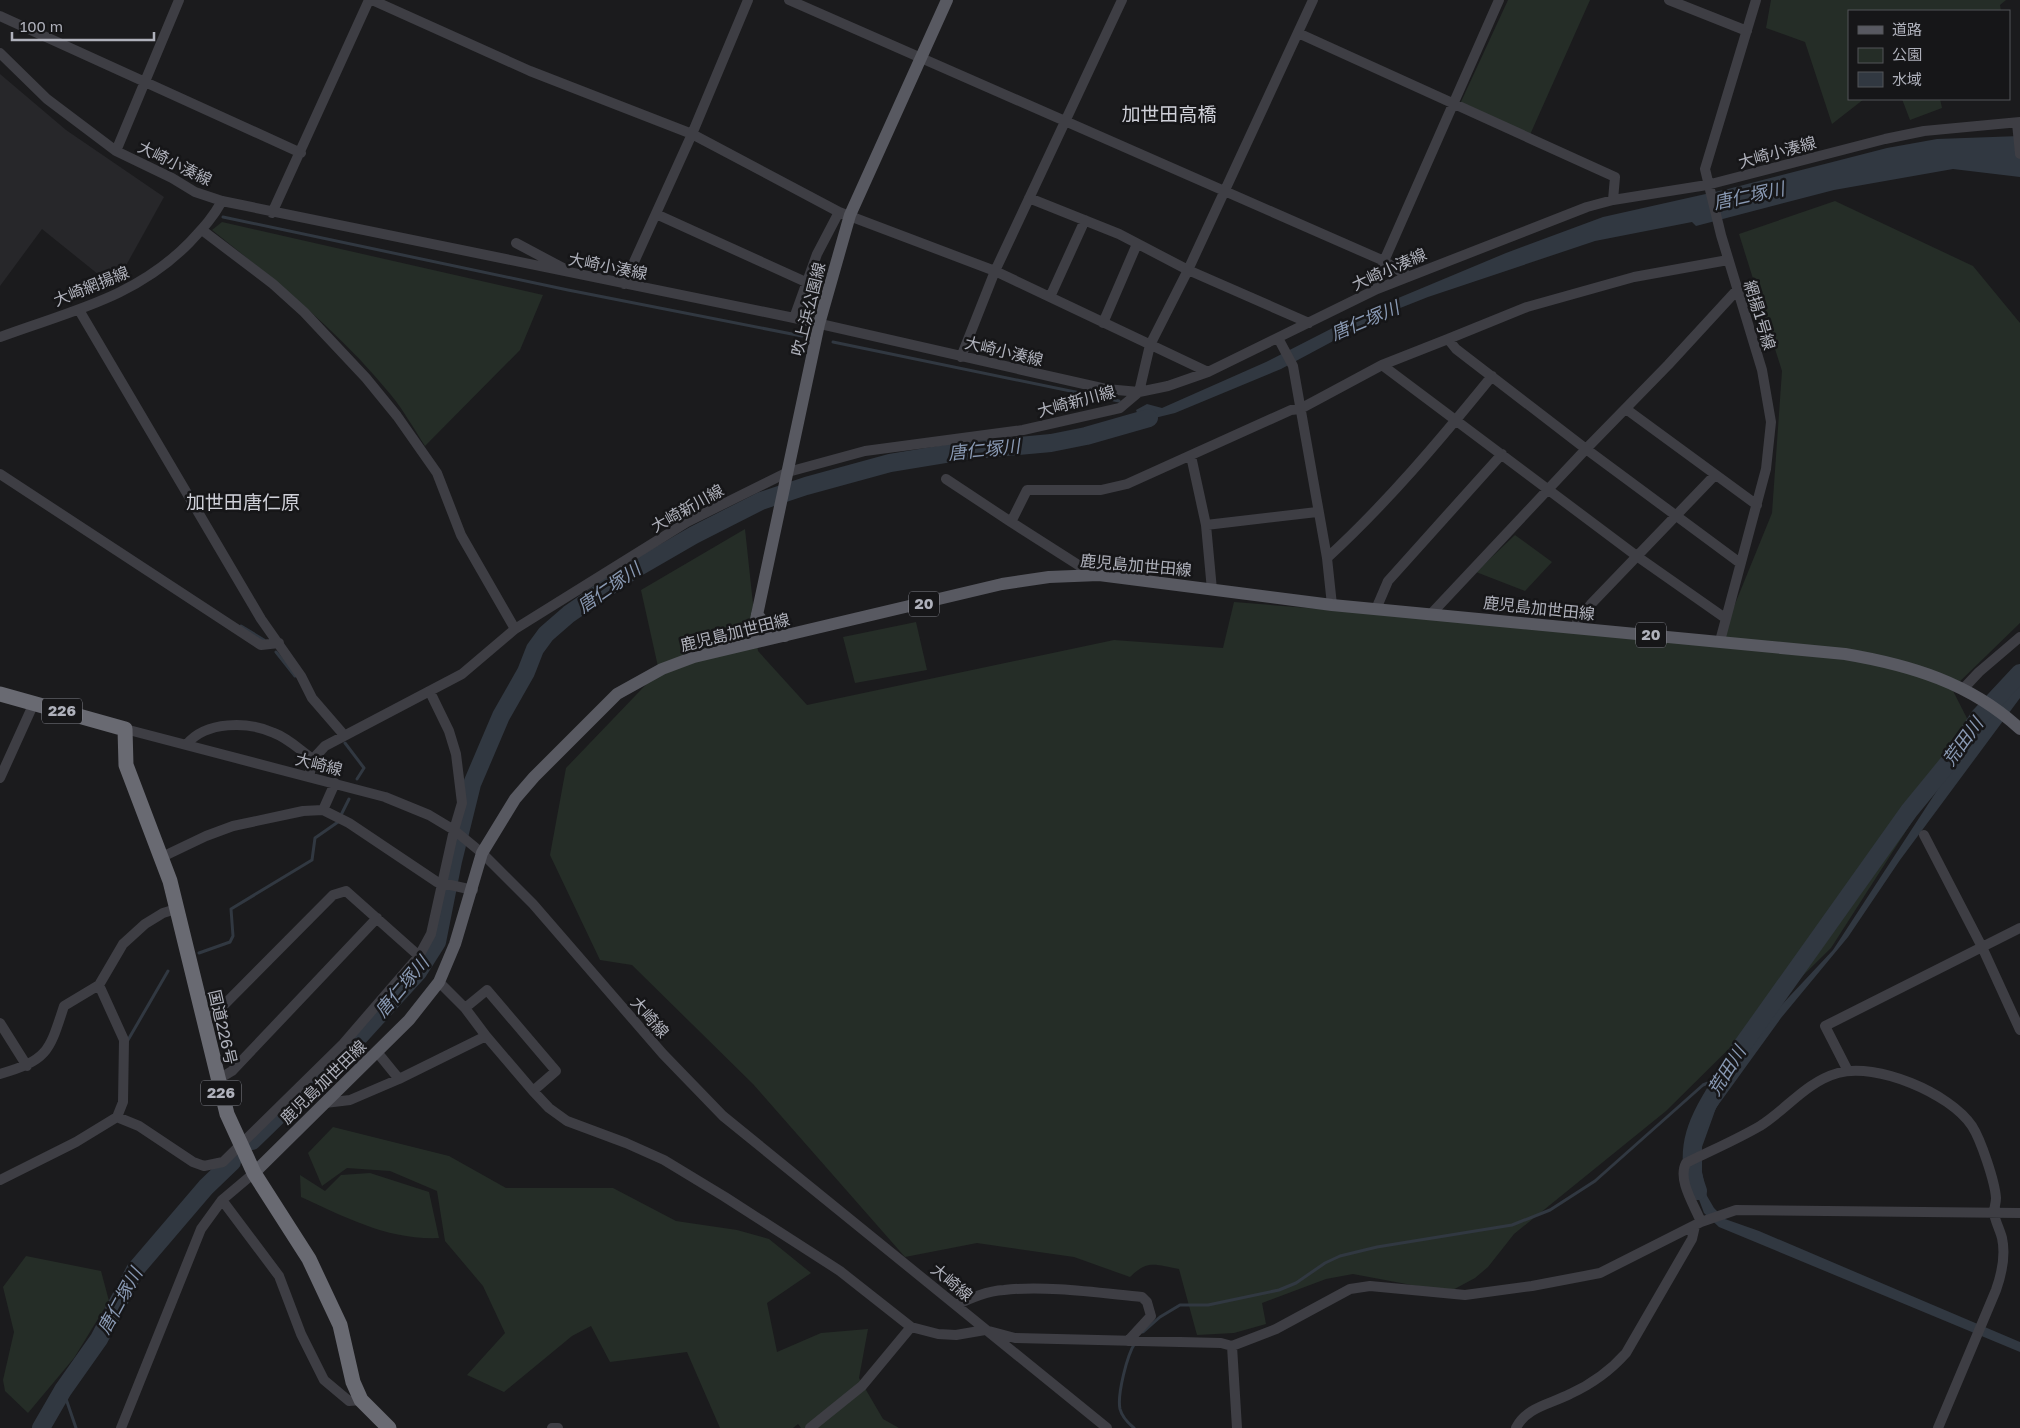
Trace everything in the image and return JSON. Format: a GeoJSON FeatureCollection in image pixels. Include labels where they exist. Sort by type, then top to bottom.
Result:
{"type":"FeatureCollection","features":[{"type":"Feature","properties":{"kind":"highway","name":"226"},"geometry":{"type":"LineString","coordinates":[[0,694],[125,729]]}},
{"type":"Feature","properties":{"kind":"highway","name":"国道226号"},"geometry":{"type":"LineString","coordinates":[[125,729],[126,766],[162,857],[227,1114],[254,1173],[309,1259],[340,1325],[353,1382],[361,1400],[389,1428]]}},
{"type":"Feature","properties":{"kind":"main road","name":"吹上浜公園線"},"geometry":{"type":"LineString","coordinates":[[750,643],[788,476],[819,324],[845,214],[947,0]]}},
{"type":"Feature","properties":{"kind":"main road","name":"鹿児島加世田線"},"geometry":{"type":"LineString","coordinates":[[254,1173],[409,1020],[439,982],[455,944],[473,890],[482,853],[515,799],[596,712],[617,694],[662,669],[694,657],[1002,584],[1049,577],[1089,575],[1142,579],[1332,605],[1845,654],[1887,661],[1924,671],[1969,692],[2016,726]]}},
{"type":"Feature","properties":{"kind":"main road"},"geometry":{"type":"LineString","coordinates":[[757,614],[769,629],[785,636]]}},
{"type":"Feature","properties":{"kind":"street"},"geometry":{"type":"LineString","coordinates":[[116,151],[179,0]]}},
{"type":"Feature","properties":{"kind":"street"},"geometry":{"type":"LineString","coordinates":[[272,213],[371,0],[530,71],[692,134],[845,214],[995,271],[1208,372]]}},
{"type":"Feature","properties":{"kind":"street"},"geometry":{"type":"LineString","coordinates":[[624,284],[692,134],[748,0]]}},
{"type":"Feature","properties":{"kind":"street"},"geometry":{"type":"LineString","coordinates":[[789,0],[1384,261],[1408,276]]}},
{"type":"Feature","properties":{"kind":"street"},"geometry":{"type":"LineString","coordinates":[[961,357],[995,271],[1122,0]]}},
{"type":"Feature","properties":{"kind":"street"},"geometry":{"type":"LineString","coordinates":[[1139,392],[1150,345],[1188,270],[1313,0]]}},
{"type":"Feature","properties":{"kind":"street"},"geometry":{"type":"LineString","coordinates":[[1377,289],[1384,261],[1499,0]]}},
{"type":"Feature","properties":{"kind":"street"},"geometry":{"type":"LineString","coordinates":[[1669,0],[1747,31]]}},
{"type":"Feature","properties":{"kind":"street","name":"網揚1号線"},"geometry":{"type":"LineString","coordinates":[[1720,642],[1757,505],[1769,451],[1771,422],[1762,370],[1728,260],[1707,185],[1705,169],[1756,0]]}},
{"type":"Feature","properties":{"kind":"street"},"geometry":{"type":"LineString","coordinates":[[0,16],[301,153]]}},
{"type":"Feature","properties":{"kind":"street"},"geometry":{"type":"LineString","coordinates":[[1298,33],[1615,177],[1613,200]]}},
{"type":"Feature","properties":{"kind":"street","name":"大崎小湊線"},"geometry":{"type":"LineString","coordinates":[[0,53],[47,99],[116,151],[172,178],[195,192],[222,201],[272,213],[794,318],[1106,389],[1139,392],[1168,386],[1208,372],[1377,289],[1587,207],[1613,200],[1707,185],[1885,139],[1933,130],[2018,124]]}},
{"type":"Feature","properties":{"kind":"street"},"geometry":{"type":"LineString","coordinates":[[2018,124],[2020,154]]}},
{"type":"Feature","properties":{"kind":"street"},"geometry":{"type":"LineString","coordinates":[[1029,198],[1085,220],[1188,270],[1309,323]]}},
{"type":"Feature","properties":{"kind":"street","name":"大崎網揚線"},"geometry":{"type":"LineString","coordinates":[[0,337],[79,310],[141,283],[164,266],[212,220],[222,201]]}},
{"type":"Feature","properties":{"kind":"street"},"geometry":{"type":"LineString","coordinates":[[656,214],[808,283]]}},
{"type":"Feature","properties":{"kind":"street"},"geometry":{"type":"LineString","coordinates":[[794,318],[817,254],[845,214]]}},
{"type":"Feature","properties":{"kind":"street"},"geometry":{"type":"LineString","coordinates":[[1050,297],[1085,220]]}},
{"type":"Feature","properties":{"kind":"street"},"geometry":{"type":"LineString","coordinates":[[202,230],[273,284],[304,312],[366,378],[398,416],[437,473],[461,535],[515,629]]}},
{"type":"Feature","properties":{"kind":"street"},"geometry":{"type":"LineString","coordinates":[[516,243],[576,274]]}},
{"type":"Feature","properties":{"kind":"street"},"geometry":{"type":"LineString","coordinates":[[1103,322],[1137,244]]}},
{"type":"Feature","properties":{"kind":"street"},"geometry":{"type":"LineString","coordinates":[[1011,522],[1027,490],[1101,490],[1137,480],[1291,410],[1300,409],[1382,365],[1527,307],[1634,277],[1728,260]]}},
{"type":"Feature","properties":{"kind":"street"},"geometry":{"type":"LineString","coordinates":[[1431,614],[1737,290]]}},
{"type":"Feature","properties":{"kind":"street"},"geometry":{"type":"LineString","coordinates":[[79,310],[261,619],[279,643],[312,698],[344,735]]}},
{"type":"Feature","properties":{"kind":"street"},"geometry":{"type":"LineString","coordinates":[[1278,338],[1293,366],[1317,512],[1327,558],[1332,605]]}},
{"type":"Feature","properties":{"kind":"street"},"geometry":{"type":"LineString","coordinates":[[1448,339],[1456,349],[1586,449],[1740,563]]}},
{"type":"Feature","properties":{"kind":"street"},"geometry":{"type":"LineString","coordinates":[[1382,365],[1638,557],[1726,618]]}},
{"type":"Feature","properties":{"kind":"street"},"geometry":{"type":"LineString","coordinates":[[1327,558],[1363,525],[1456,420],[1492,376]]}},
{"type":"Feature","properties":{"kind":"street","name":"大崎新川線"},"geometry":{"type":"LineString","coordinates":[[313,759],[325,746],[344,735],[462,674],[515,629],[687,522],[788,476],[865,451],[1022,430],[1076,419],[1120,408],[1139,392]]}},
{"type":"Feature","properties":{"kind":"street"},"geometry":{"type":"LineString","coordinates":[[1626,409],[1757,505]]}},
{"type":"Feature","properties":{"kind":"street"},"geometry":{"type":"LineString","coordinates":[[1376,609],[1388,581],[1502,454]]}},
{"type":"Feature","properties":{"kind":"street"},"geometry":{"type":"LineString","coordinates":[[1192,456],[1206,525],[1212,590]]}},
{"type":"Feature","properties":{"kind":"street"},"geometry":{"type":"LineString","coordinates":[[0,474],[261,645],[279,643]]}},
{"type":"Feature","properties":{"kind":"street"},"geometry":{"type":"LineString","coordinates":[[1577,629],[1577,622],[1591,604],[1715,475]]}},
{"type":"Feature","properties":{"kind":"street"},"geometry":{"type":"LineString","coordinates":[[946,479],[1083,568],[1089,575]]}},
{"type":"Feature","properties":{"kind":"street"},"geometry":{"type":"LineString","coordinates":[[1206,525],[1317,512]]}},
{"type":"Feature","properties":{"kind":"street"},"geometry":{"type":"LineString","coordinates":[[1969,692],[1979,672],[2020,637]]}},
{"type":"Feature","properties":{"kind":"street"},"geometry":{"type":"LineString","coordinates":[[117,1117],[139,1126],[193,1162],[204,1166],[223,1162],[343,1044],[419,956],[431,934],[462,804],[456,754],[449,731],[430,692]]}},
{"type":"Feature","properties":{"kind":"street"},"geometry":{"type":"LineString","coordinates":[[0,778],[34,703]]}},
{"type":"Feature","properties":{"kind":"street"},"geometry":{"type":"LineString","coordinates":[[187,744],[195,734],[220,727],[256,727],[276,733],[313,759],[310,777]]}},
{"type":"Feature","properties":{"kind":"street","name":"大崎線"},"geometry":{"type":"LineString","coordinates":[[125,729],[335,783],[411,807],[455,831],[482,853],[533,904],[663,1054],[723,1116],[1107,1428]]}},
{"type":"Feature","properties":{"kind":"street"},"geometry":{"type":"LineString","coordinates":[[323,810],[335,783]]}},
{"type":"Feature","properties":{"kind":"street"},"geometry":{"type":"LineString","coordinates":[[162,857],[206,836],[233,826],[303,811],[323,810],[349,823],[444,884],[473,890]]}},
{"type":"Feature","properties":{"kind":"street"},"geometry":{"type":"LineString","coordinates":[[1924,835],[1982,947],[2020,1030]]}},
{"type":"Feature","properties":{"kind":"street"},"geometry":{"type":"LineString","coordinates":[[203,1020],[215,1014],[333,895],[346,891],[419,956]]}},
{"type":"Feature","properties":{"kind":"street"},"geometry":{"type":"LineString","coordinates":[[0,1074],[27,1066],[38,1059],[52,1043],[64,1006],[99,985],[123,944],[145,924],[163,913],[176,909]]}},
{"type":"Feature","properties":{"kind":"street"},"geometry":{"type":"LineString","coordinates":[[217,1080],[232,1071],[377,918]]}},
{"type":"Feature","properties":{"kind":"street"},"geometry":{"type":"LineString","coordinates":[[1848,1071],[1825,1026],[2020,928]]}},
{"type":"Feature","properties":{"kind":"street"},"geometry":{"type":"LineString","coordinates":[[439,982],[465,1008],[532,1091],[549,1108],[567,1121],[626,1143],[664,1160],[840,1271],[911,1327],[926,1332],[946,1334],[985,1330],[1015,1338],[1222,1343],[1232,1346],[1276,1329],[1350,1289],[1370,1286],[1465,1295],[1532,1286],[1600,1273],[1699,1223],[1726,1212],[1848,1210],[2020,1213]]}},
{"type":"Feature","properties":{"kind":"street"},"geometry":{"type":"LineString","coordinates":[[0,1180],[76,1142],[117,1117],[123,1102],[124,1040],[99,985]]}},
{"type":"Feature","properties":{"kind":"street"},"geometry":{"type":"LineString","coordinates":[[465,1008],[487,990],[556,1071],[532,1091]]}},
{"type":"Feature","properties":{"kind":"street"},"geometry":{"type":"LineString","coordinates":[[0,1023],[27,1066]]}},
{"type":"Feature","properties":{"kind":"street"},"geometry":{"type":"LineString","coordinates":[[325,1103],[350,1100],[486,1036]]}},
{"type":"Feature","properties":{"kind":"street"},"geometry":{"type":"LineString","coordinates":[[377,1052],[398,1078]]}},
{"type":"Feature","properties":{"kind":"street"},"geometry":{"type":"LineString","coordinates":[[1516,1428],[1520,1420],[1528,1413],[1570,1394],[1612,1369],[1626,1353],[1692,1239],[1699,1223],[1686,1186],[1683,1169],[1686,1163],[1759,1126],[1813,1084],[1826,1077],[1848,1071],[1872,1071],[1907,1081],[1942,1101],[1967,1120],[1977,1136],[1996,1198],[1994,1212],[2004,1251],[2002,1271],[1938,1428]]}},
{"type":"Feature","properties":{"kind":"street"},"geometry":{"type":"LineString","coordinates":[[121,1428],[201,1229],[222,1200],[254,1173]]}},
{"type":"Feature","properties":{"kind":"street"},"geometry":{"type":"LineString","coordinates":[[222,1200],[279,1276],[301,1334],[324,1380],[349,1401],[361,1400]]}},
{"type":"Feature","properties":{"kind":"street"},"geometry":{"type":"LineString","coordinates":[[956,1305],[987,1293],[1004,1290],[1052,1290],[1142,1296],[1147,1302],[1151,1316],[1128,1341]]}},
{"type":"Feature","properties":{"kind":"street"},"geometry":{"type":"LineString","coordinates":[[810,1428],[862,1386],[911,1327]]}},
{"type":"Feature","properties":{"kind":"street"},"geometry":{"type":"LineString","coordinates":[[1232,1346],[1237,1428]]}},
{"type":"Feature","properties":{"kind":"street"},"geometry":{"type":"LineString","coordinates":[[552,1428],[558,1428]]}},
{"type":"Feature","properties":{"kind":"shaded area"},"geometry":{"type":"Polygon","coordinates":[[[0,74],[66,130],[164,197],[114,287],[42,229],[0,286],[0,74]]]}},
{"type":"Feature","properties":{"kind":"green space"},"geometry":{"type":"Polygon","coordinates":[[[1508,0],[1590,0],[1529,137],[1460,104],[1508,0]]]}},
{"type":"Feature","properties":{"kind":"green space"},"geometry":{"type":"Polygon","coordinates":[[[1771,0],[2006,0],[2000,5],[2001,10],[1848,10],[1848,100],[1863,100],[1832,124],[1805,42],[1766,28],[1771,0]]]}},
{"type":"Feature","properties":{"kind":"green space"},"geometry":{"type":"Polygon","coordinates":[[[1902,100],[1940,100],[1942,108],[1910,120],[1902,100]]]}},
{"type":"Feature","properties":{"kind":"green space"},"geometry":{"type":"Polygon","coordinates":[[[1835,201],[1973,266],[2020,323],[2020,623],[1952,689],[1972,728],[1831,948],[1666,1111],[1514,1234],[1488,1267],[1475,1278],[1449,1292],[1353,1274],[1326,1279],[1262,1303],[1266,1324],[1234,1333],[1197,1335],[1179,1269],[1153,1265],[1136,1271],[1130,1277],[1074,1257],[977,1243],[905,1257],[753,1084],[632,965],[600,960],[550,855],[566,768],[659,671],[641,590],[745,529],[758,651],[807,705],[1114,640],[1223,648],[1234,602],[1720,641],[1772,513],[1782,371],[1739,234],[1835,201]]]}},
{"type":"Feature","properties":{"kind":"green space"},"geometry":{"type":"Polygon","coordinates":[[[222,222],[543,295],[520,350],[425,446],[396,401],[350,349],[283,288],[212,230],[222,222]]]}},
{"type":"Feature","properties":{"kind":"green space"},"geometry":{"type":"Polygon","coordinates":[[[1515,535],[1552,562],[1525,591],[1476,572],[1515,535]]]}},
{"type":"Feature","properties":{"kind":"green space"},"geometry":{"type":"Polygon","coordinates":[[[916,622],[927,670],[855,683],[843,637],[916,622]]]}},
{"type":"Feature","properties":{"kind":"green space"},"geometry":{"type":"Polygon","coordinates":[[[333,1127],[449,1156],[506,1188],[613,1188],[676,1221],[737,1230],[769,1239],[811,1273],[767,1303],[777,1352],[821,1333],[868,1329],[859,1378],[883,1419],[899,1428],[801,1428],[798,1424],[793,1428],[720,1428],[687,1352],[610,1362],[591,1326],[572,1336],[504,1392],[467,1375],[505,1333],[483,1286],[445,1241],[437,1191],[390,1171],[347,1168],[322,1186],[308,1153],[333,1127]]]}},
{"type":"Feature","properties":{"kind":"green space"},"geometry":{"type":"Polygon","coordinates":[[[370,1173],[429,1192],[439,1238],[420,1238],[402,1235],[368,1226],[301,1197],[300,1175],[325,1191],[341,1175],[370,1173]]]}},
{"type":"Feature","properties":{"kind":"green space"},"geometry":{"type":"Polygon","coordinates":[[[26,1256],[101,1271],[109,1301],[74,1358],[28,1413],[5,1391],[3,1380],[14,1332],[3,1287],[26,1256]]]}},
{"type":"Feature","properties":{"kind":"water"},"geometry":{"type":"Polygon","coordinates":[[[2020,136],[2020,177],[1953,169],[1834,190],[1696,226],[1692,222],[1595,241],[1428,297],[1380,316],[1281,369],[1175,413],[1126,425],[1138,415],[1136,410],[1147,404],[1162,408],[1266,362],[1360,314],[1506,253],[1603,217],[1728,189],[1887,148],[1937,139],[2020,136]]]}},
{"type":"Feature","properties":{"kind":"water"},"geometry":{"type":"Polygon","coordinates":[[[2020,664],[2020,698],[1900,860],[1848,937],[1781,1018],[1716,1108],[1702,1147],[1702,1173],[1707,1196],[1714,1208],[1725,1219],[1759,1231],[2020,1342],[2020,1352],[1719,1227],[1704,1213],[1691,1178],[1694,1146],[1712,1102],[1774,1013],[1833,950],[1970,740],[2000,687],[2020,664]]]}},
{"type":"Feature","properties":{"kind":"waterway"},"geometry":{"type":"LineString","coordinates":[[223,217],[568,290],[802,336]]}},
{"type":"Feature","properties":{"kind":"waterway"},"geometry":{"type":"LineString","coordinates":[[833,342],[1119,401]]}},
{"type":"Feature","properties":{"kind":"waterway","name":"唐仁塚川"},"geometry":{"type":"LineString","coordinates":[[252,1141],[358,1038],[418,972],[437,942],[453,861],[472,784],[501,716],[526,672],[535,649],[546,634],[569,614],[630,572],[694,535],[761,501],[806,486],[890,463],[963,451],[1051,443],[1086,436],[1149,418]]}},
{"type":"Feature","properties":{"kind":"waterway"},"geometry":{"type":"LineString","coordinates":[[241,626],[264,640]]}},
{"type":"Feature","properties":{"kind":"waterway"},"geometry":{"type":"LineString","coordinates":[[276,652],[295,676]]}},
{"type":"Feature","properties":{"kind":"waterway","name":"荒田川"},"geometry":{"type":"LineString","coordinates":[[1698,1191],[1693,1170],[1692,1151],[1695,1133],[1710,1101],[1739,1050],[1909,811],[1949,762],[1979,717],[2020,673]]}},
{"type":"Feature","properties":{"kind":"waterway"},"geometry":{"type":"LineString","coordinates":[[345,743],[364,768],[357,779]]}},
{"type":"Feature","properties":{"kind":"waterway"},"geometry":{"type":"LineString","coordinates":[[341,815],[349,799]]}},
{"type":"Feature","properties":{"kind":"waterway"},"geometry":{"type":"LineString","coordinates":[[199,953],[230,942],[233,936],[231,909],[312,860],[315,838],[338,822]]}},
{"type":"Feature","properties":{"kind":"waterway"},"geometry":{"type":"LineString","coordinates":[[128,1040],[168,971]]}},
{"type":"Feature","properties":{"kind":"waterway"},"geometry":{"type":"LineString","coordinates":[[1143,1332],[1160,1317],[1180,1305],[1208,1305],[1279,1290],[1296,1283],[1325,1263],[1340,1256],[1377,1247],[1512,1225],[1550,1210],[1595,1181],[1703,1085],[1725,1076]]}},
{"type":"Feature","properties":{"kind":"waterway","name":"唐仁塚川"},"geometry":{"type":"LineString","coordinates":[[41,1428],[63,1390],[99,1339],[135,1270],[206,1187],[232,1162]]}},
{"type":"Feature","properties":{"kind":"waterway"},"geometry":{"type":"LineString","coordinates":[[1134,1428],[1122,1415],[1119,1403],[1123,1375],[1135,1343]]}},
{"type":"Feature","properties":{"kind":"waterway"},"geometry":{"type":"LineString","coordinates":[[63,1390],[76,1428]]}},
{"type":"Feature","properties":{"kind":"district","name":"加世田高橋"},"geometry":{"type":"Point","coordinates":[1169,114]}},
{"type":"Feature","properties":{"kind":"district","name":"加世田唐仁原"},"geometry":{"type":"Point","coordinates":[243,502]}}]}
